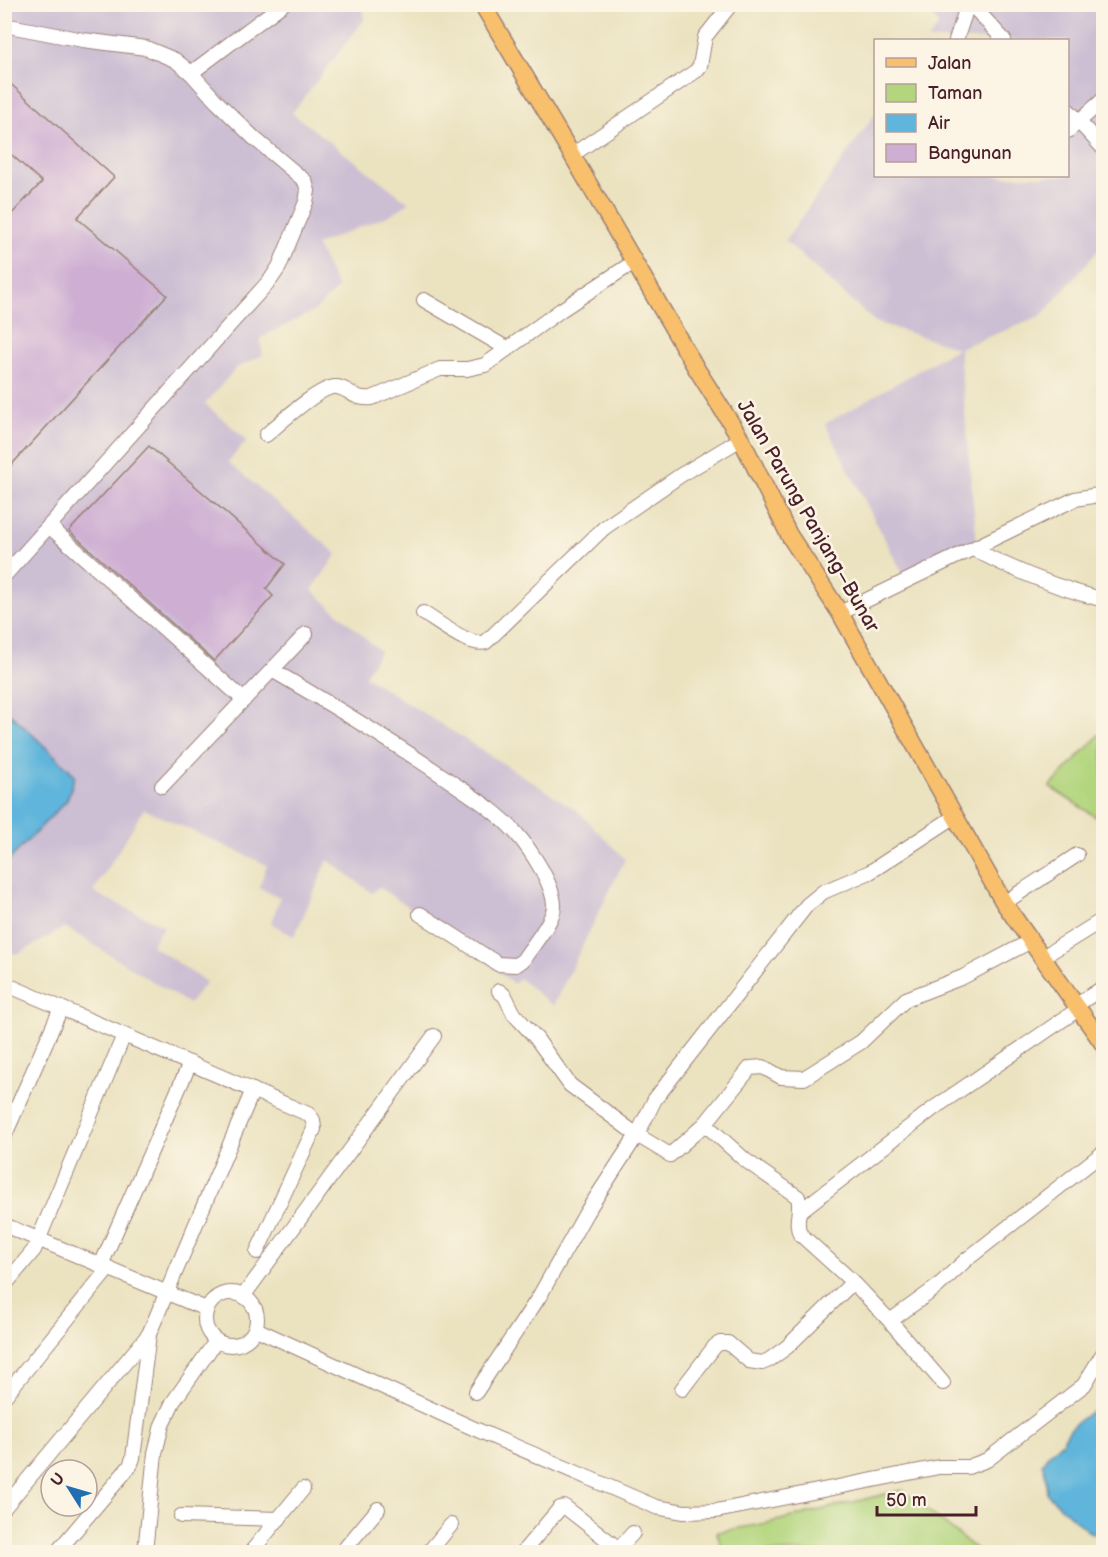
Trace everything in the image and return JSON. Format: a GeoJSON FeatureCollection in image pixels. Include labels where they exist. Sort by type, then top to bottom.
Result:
{"type":"FeatureCollection","features":[{"type":"Feature","properties":{"kind":"main road","name":"Jalan Parung Panjang–Bunar"},"geometry":{"type":"LineString","coordinates":[[482,4],[741,439],[789,535],[840,613],[1004,903],[1029,942],[1104,1045]]}},
{"type":"Feature","properties":{"kind":"street"},"geometry":{"type":"LineString","coordinates":[[191,73],[283,4]]}},
{"type":"Feature","properties":{"kind":"street"},"geometry":{"type":"LineString","coordinates":[[572,155],[696,71],[700,66],[705,37],[731,4]]}},
{"type":"Feature","properties":{"kind":"street"},"geometry":{"type":"LineString","coordinates":[[956,39],[969,4],[1003,39]]}},
{"type":"Feature","properties":{"kind":"street"},"geometry":{"type":"LineString","coordinates":[[4,25],[83,40],[146,48],[175,60],[191,73],[254,138],[305,181],[308,191],[306,202],[279,267],[271,279],[4,576]]}},
{"type":"Feature","properties":{"kind":"street"},"geometry":{"type":"LineString","coordinates":[[1104,99],[1073,126],[1104,149]]}},
{"type":"Feature","properties":{"kind":"street"},"geometry":{"type":"LineString","coordinates":[[266,435],[324,388],[337,387],[360,399],[372,399],[440,369],[467,369],[485,365],[634,262]]}},
{"type":"Feature","properties":{"kind":"street"},"geometry":{"type":"LineString","coordinates":[[424,300],[508,349]]}},
{"type":"Feature","properties":{"kind":"street"},"geometry":{"type":"LineString","coordinates":[[423,613],[470,642],[480,645],[486,642],[604,528],[741,439]]}},
{"type":"Feature","properties":{"kind":"street"},"geometry":{"type":"LineString","coordinates":[[840,613],[1075,500],[1104,494]]}},
{"type":"Feature","properties":{"kind":"street"},"geometry":{"type":"LineString","coordinates":[[49,526],[244,700]]}},
{"type":"Feature","properties":{"kind":"street"},"geometry":{"type":"LineString","coordinates":[[973,549],[1008,568],[1068,591],[1104,600]]}},
{"type":"Feature","properties":{"kind":"street"},"geometry":{"type":"LineString","coordinates":[[162,786],[306,634]]}},
{"type":"Feature","properties":{"kind":"street"},"geometry":{"type":"LineString","coordinates":[[272,670],[392,741],[482,804],[515,832],[536,861],[555,906],[552,917],[523,960],[516,965],[498,964],[420,914]]}},
{"type":"Feature","properties":{"kind":"street"},"geometry":{"type":"LineString","coordinates":[[476,1392],[539,1297],[586,1213],[637,1135],[655,1099],[807,905],[823,892],[870,872],[954,817]]}},
{"type":"Feature","properties":{"kind":"street"},"geometry":{"type":"LineString","coordinates":[[1004,903],[1077,855]]}},
{"type":"Feature","properties":{"kind":"street"},"geometry":{"type":"LineString","coordinates":[[1041,958],[1104,919]]}},
{"type":"Feature","properties":{"kind":"street"},"geometry":{"type":"LineString","coordinates":[[498,991],[506,996],[514,1014],[536,1038],[570,1085],[637,1135],[670,1155],[705,1124],[750,1068],[764,1067],[781,1077],[804,1078],[861,1042],[906,999],[963,978],[1029,942]]}},
{"type":"Feature","properties":{"kind":"street"},"geometry":{"type":"LineString","coordinates":[[4,988],[12,987],[308,1114],[314,1120],[314,1129],[257,1252]]}},
{"type":"Feature","properties":{"kind":"street"},"geometry":{"type":"LineString","coordinates":[[799,1212],[934,1108],[1104,987]]}},
{"type":"Feature","properties":{"kind":"street"},"geometry":{"type":"LineString","coordinates":[[4,1137],[61,1008]]}},
{"type":"Feature","properties":{"kind":"street"},"geometry":{"type":"LineString","coordinates":[[4,1286],[34,1250],[124,1035]]}},
{"type":"Feature","properties":{"kind":"street"},"geometry":{"type":"LineString","coordinates":[[244,1295],[434,1036]]}},
{"type":"Feature","properties":{"kind":"street"},"geometry":{"type":"LineString","coordinates":[[4,1397],[105,1267],[190,1063]]}},
{"type":"Feature","properties":{"kind":"street"},"geometry":{"type":"LineString","coordinates":[[57,1552],[130,1466],[134,1458],[149,1334],[253,1090]]}},
{"type":"Feature","properties":{"kind":"street"},"geometry":{"type":"LineString","coordinates":[[705,1124],[746,1160],[798,1197],[801,1205],[796,1226],[800,1234],[853,1282],[943,1383]]}},
{"type":"Feature","properties":{"kind":"street"},"geometry":{"type":"LineString","coordinates":[[890,1321],[937,1287],[966,1260],[1104,1152]]}},
{"type":"Feature","properties":{"kind":"street"},"geometry":{"type":"LineString","coordinates":[[4,1225],[206,1309]]}},
{"type":"Feature","properties":{"kind":"street"},"geometry":{"type":"LineString","coordinates":[[682,1389],[715,1346],[720,1343],[728,1343],[748,1361],[762,1363],[770,1360],[787,1347],[853,1282]]}},
{"type":"Feature","properties":{"kind":"street"},"geometry":{"type":"LineString","coordinates":[[236,1292],[244,1295],[252,1302],[256,1310],[258,1320],[256,1329],[243,1343],[224,1345],[216,1341],[205,1326],[206,1309],[218,1295],[236,1292]]}},
{"type":"Feature","properties":{"kind":"street"},"geometry":{"type":"LineString","coordinates":[[256,1329],[438,1410],[475,1429],[656,1507],[684,1512],[716,1511],[939,1467],[969,1467],[987,1461],[1084,1385],[1104,1352]]}},
{"type":"Feature","properties":{"kind":"street"},"geometry":{"type":"LineString","coordinates":[[4,1508],[149,1334]]}},
{"type":"Feature","properties":{"kind":"street"},"geometry":{"type":"LineString","coordinates":[[145,1552],[155,1453],[162,1425],[173,1402],[216,1341]]}},
{"type":"Feature","properties":{"kind":"street"},"geometry":{"type":"LineString","coordinates":[[251,1552],[303,1490]]}},
{"type":"Feature","properties":{"kind":"street"},"geometry":{"type":"LineString","coordinates":[[523,1552],[560,1508],[565,1507],[618,1551],[633,1533]]}},
{"type":"Feature","properties":{"kind":"street"},"geometry":{"type":"LineString","coordinates":[[342,1552],[378,1509]]}},
{"type":"Feature","properties":{"kind":"street"},"geometry":{"type":"LineString","coordinates":[[181,1516],[279,1519]]}},
{"type":"Feature","properties":{"kind":"street"},"geometry":{"type":"LineString","coordinates":[[429,1552],[452,1525]]}},
{"type":"Feature","properties":{"kind":"shaded area"},"geometry":{"type":"Polygon","coordinates":[[[5,5],[363,5],[364,20],[292,113],[409,203],[392,214],[316,245],[338,288],[314,311],[260,338],[263,355],[236,368],[205,404],[247,440],[228,462],[337,554],[312,590],[380,651],[365,676],[578,811],[625,859],[553,1006],[519,978],[514,984],[468,948],[379,887],[372,893],[328,860],[294,937],[271,923],[280,897],[259,888],[267,865],[144,809],[93,892],[164,926],[151,945],[206,982],[189,1004],[65,927],[20,953],[5,954],[5,5]]]}},
{"type":"Feature","properties":{"kind":"shaded area"},"geometry":{"type":"Polygon","coordinates":[[[924,5],[1103,5],[1103,245],[1040,317],[959,348],[977,545],[905,578],[825,424],[958,348],[875,322],[785,241],[874,115],[874,177],[1069,177],[1069,39],[929,39],[939,25],[924,5]]]}},
{"type":"Feature","properties":{"kind":"green space"},"geometry":{"type":"Polygon","coordinates":[[[1103,731],[1104,820],[1102,821],[1050,787],[1103,731]]]}},
{"type":"Feature","properties":{"kind":"green space"},"geometry":{"type":"Polygon","coordinates":[[[902,1490],[980,1552],[723,1552],[717,1532],[768,1523],[902,1490]]]}},
{"type":"Feature","properties":{"kind":"water"},"geometry":{"type":"Polygon","coordinates":[[[5,709],[75,775],[67,800],[5,864],[5,709]]]}},
{"type":"Feature","properties":{"kind":"water"},"geometry":{"type":"Polygon","coordinates":[[[1103,1402],[1104,1533],[1096,1534],[1086,1530],[1047,1494],[1042,1463],[1075,1424],[1103,1402]]]}},
{"type":"Feature","properties":{"kind":"building"},"geometry":{"type":"Polygon","coordinates":[[[4,78],[114,177],[77,218],[167,295],[4,473],[4,222],[42,182],[4,148],[4,78]]]}},
{"type":"Feature","properties":{"kind":"building"},"geometry":{"type":"Polygon","coordinates":[[[149,446],[285,564],[266,589],[273,596],[214,661],[69,531],[149,446]]]}}]}
